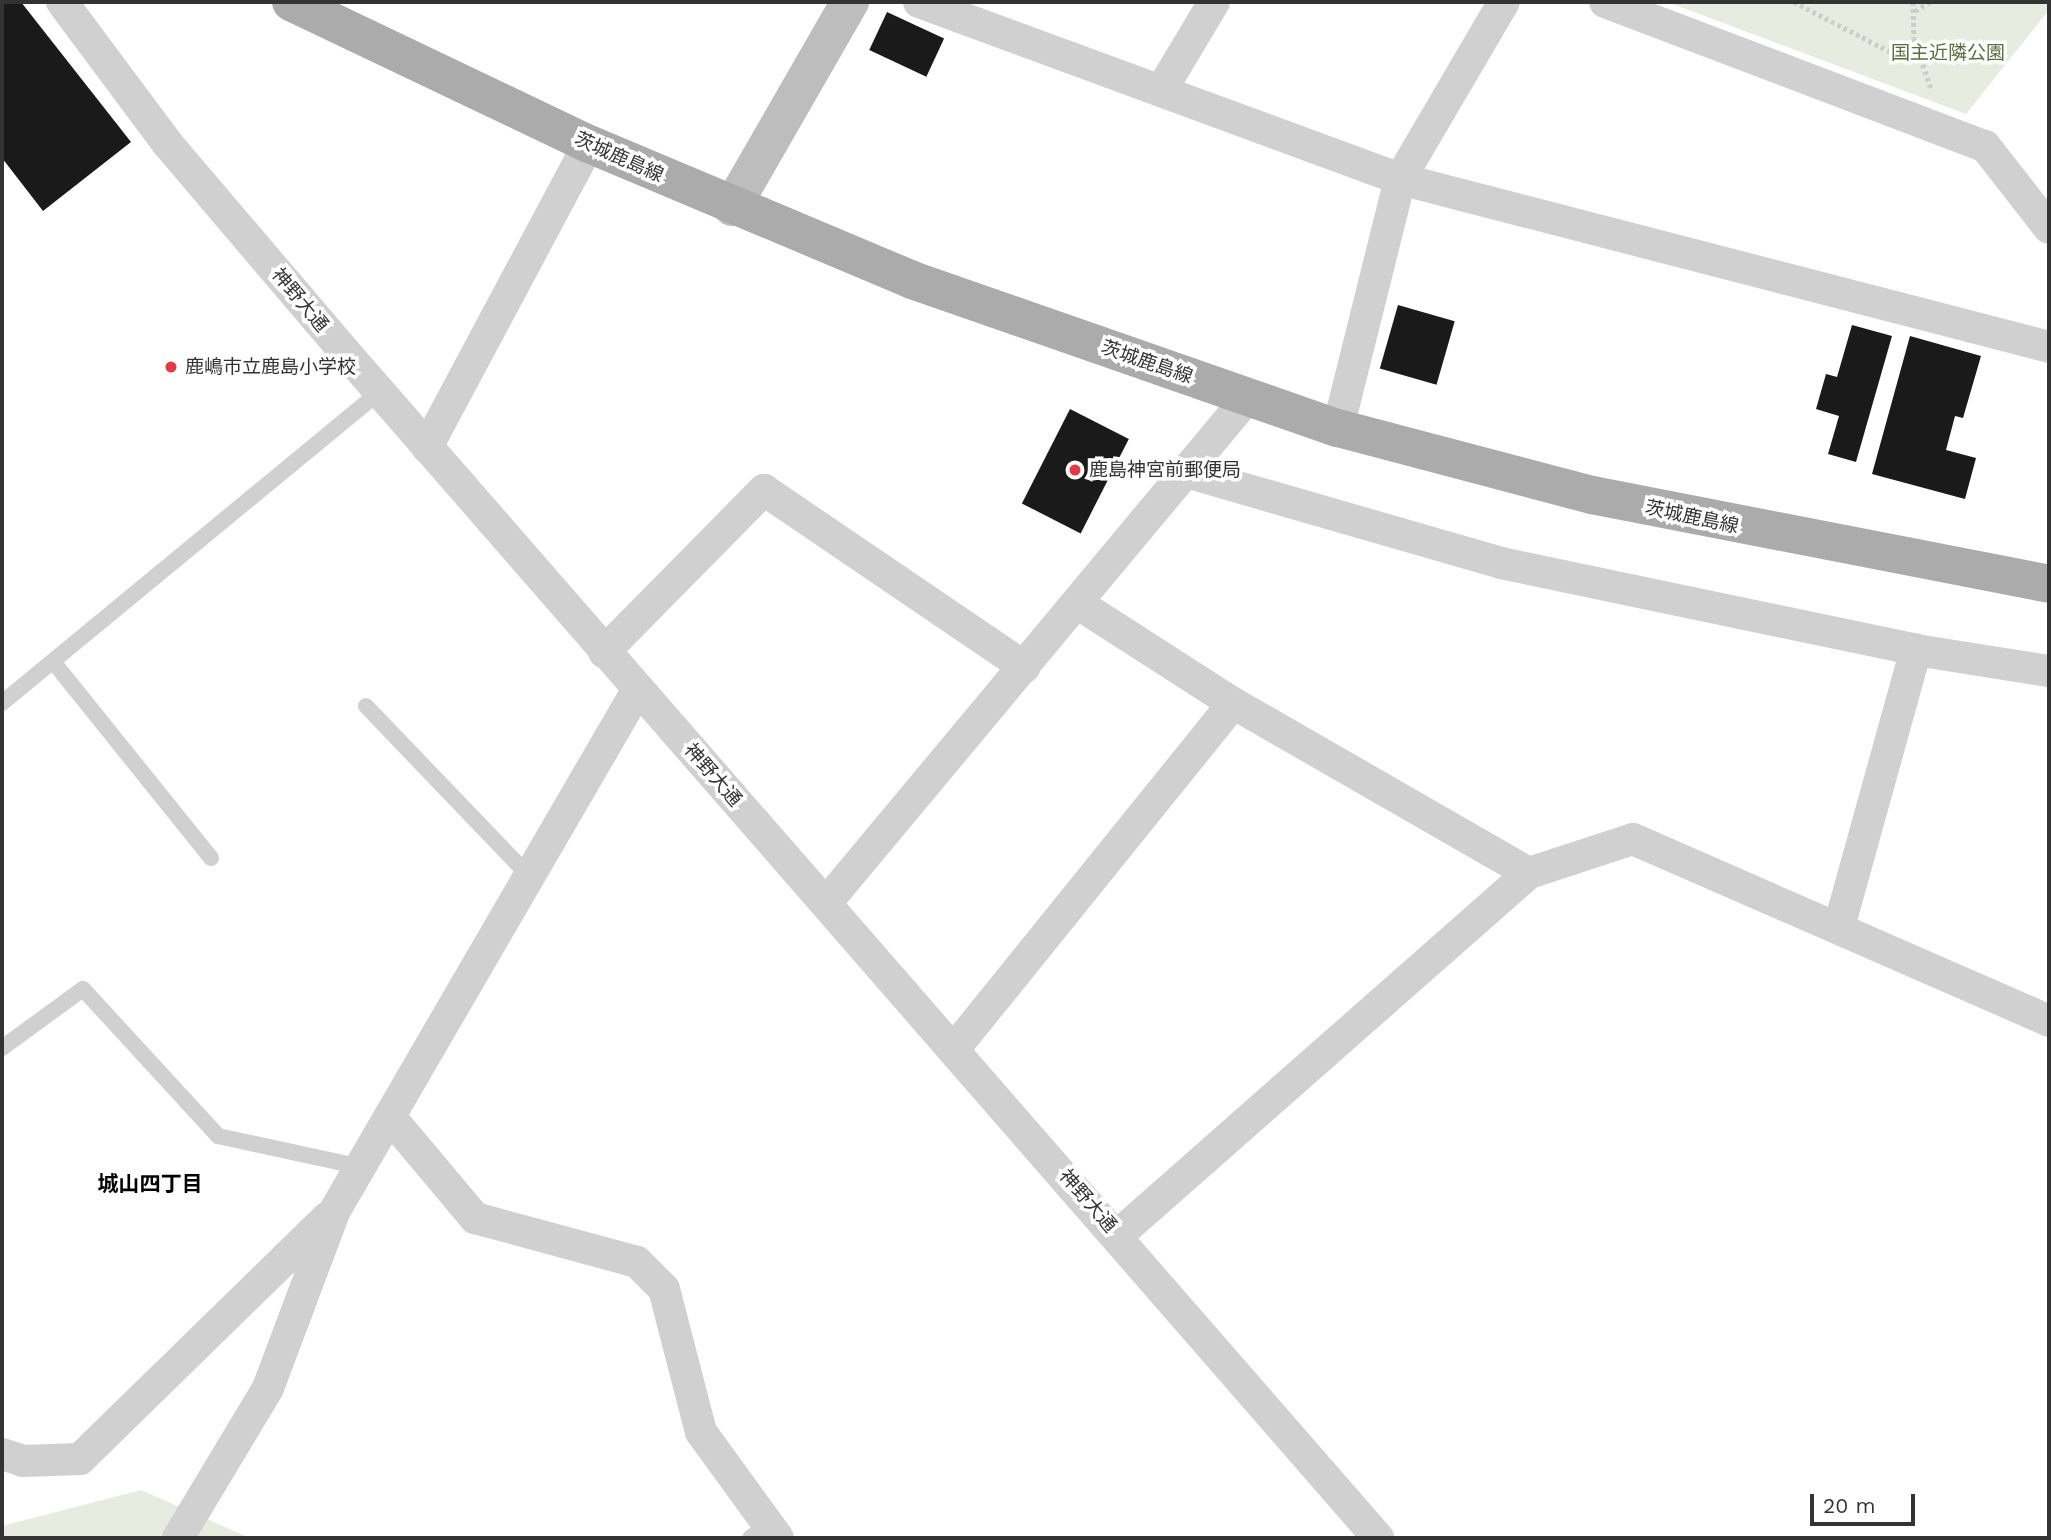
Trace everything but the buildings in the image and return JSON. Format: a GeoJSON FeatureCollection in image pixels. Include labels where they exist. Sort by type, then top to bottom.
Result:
{"type":"FeatureCollection","features":[{"type":"Feature","properties":{"kind":"main road","name":"茨城鹿島線"},"geometry":{"type":"LineString","coordinates":[[290,2],[589,144],[732,207],[912,280],[1338,428],[1619,501],[2048,581]]}},
{"type":"Feature","properties":{"kind":"street","name":"神野大通"},"geometry":{"type":"LineString","coordinates":[[62,2],[167,143],[379,392],[604,652],[955,1048],[1378,1538]]}},
{"type":"Feature","properties":{"kind":"street"},"geometry":{"type":"LineString","coordinates":[[732,207],[850,2]]}},
{"type":"Feature","properties":{"kind":"street"},"geometry":{"type":"LineString","coordinates":[[919,2],[1162,89],[1400,179],[2049,347]]}},
{"type":"Feature","properties":{"kind":"street"},"geometry":{"type":"LineString","coordinates":[[1162,89],[1214,2]]}},
{"type":"Feature","properties":{"kind":"street"},"geometry":{"type":"LineString","coordinates":[[1338,428],[1400,179],[1504,2]]}},
{"type":"Feature","properties":{"kind":"street"},"geometry":{"type":"LineString","coordinates":[[1605,2],[1942,125],[1984,146],[2049,228]]}},
{"type":"Feature","properties":{"kind":"street"},"geometry":{"type":"LineString","coordinates":[[427,447],[589,144]]}},
{"type":"Feature","properties":{"kind":"street"},"geometry":{"type":"LineString","coordinates":[[825,903],[1247,397]]}},
{"type":"Feature","properties":{"kind":"street"},"geometry":{"type":"LineString","coordinates":[[1186,472],[1501,563],[1916,650],[2049,671]]}},
{"type":"Feature","properties":{"kind":"street"},"geometry":{"type":"LineString","coordinates":[[604,652],[764,490],[1024,667]]}},
{"type":"Feature","properties":{"kind":"street"},"geometry":{"type":"LineString","coordinates":[[1077,603],[1233,703],[1529,873]]}},
{"type":"Feature","properties":{"kind":"street"},"geometry":{"type":"LineString","coordinates":[[1839,927],[1916,650]]}},
{"type":"Feature","properties":{"kind":"street"},"geometry":{"type":"LineString","coordinates":[[178,1538],[268,1388],[334,1212],[638,690]]}},
{"type":"Feature","properties":{"kind":"street"},"geometry":{"type":"LineString","coordinates":[[955,1048],[1233,703]]}},
{"type":"Feature","properties":{"kind":"street"},"geometry":{"type":"LineString","coordinates":[[1118,1235],[1529,873],[1633,839],[2049,1021]]}},
{"type":"Feature","properties":{"kind":"street"},"geometry":{"type":"LineString","coordinates":[[391,1118],[475,1218],[637,1262],[664,1289],[701,1432],[765,1534]]}},
{"type":"Feature","properties":{"kind":"street"},"geometry":{"type":"LineString","coordinates":[[2,1454],[23,1461],[80,1460],[334,1212]]}},
{"type":"Feature","properties":{"kind":"lane"},"geometry":{"type":"LineString","coordinates":[[2,703],[28,676],[55,664],[379,392]]}},
{"type":"Feature","properties":{"kind":"lane"},"geometry":{"type":"LineString","coordinates":[[55,664],[211,858]]}},
{"type":"Feature","properties":{"kind":"lane"},"geometry":{"type":"LineString","coordinates":[[366,706],[530,877]]}},
{"type":"Feature","properties":{"kind":"lane"},"geometry":{"type":"LineString","coordinates":[[2,1048],[83,989],[218,1136],[361,1167]]}},
{"type":"Feature","properties":{"kind":"path"},"geometry":{"type":"LineString","coordinates":[[1794,2],[1891,52],[1921,58]]}},
{"type":"Feature","properties":{"kind":"path"},"geometry":{"type":"LineString","coordinates":[[1913,2],[1921,58],[1942,125]]}},
{"type":"Feature","properties":{"kind":"path"},"geometry":{"type":"LineString","coordinates":[[1916,11],[1930,2]]}},
{"type":"Feature","properties":{"kind":"green space","name":"国主近隣公園"},"geometry":{"type":"Polygon","coordinates":[[[1667,2],[2049,2],[2049,10],[1966,114],[1667,2]]]}},
{"type":"Feature","properties":{"kind":"green space"},"geometry":{"type":"Polygon","coordinates":[[[141,1490],[250,1538],[2,1538],[2,1526],[141,1490]]]}},
{"type":"Feature","properties":{"kind":"place","name":"鹿嶋市立鹿島小学校"},"geometry":{"type":"Point","coordinates":[171,367]}},
{"type":"Feature","properties":{"kind":"place","name":"鹿島神宮前郵便局"},"geometry":{"type":"Point","coordinates":[1075,470]}},
{"type":"Feature","properties":{"kind":"district","name":"城山四丁目"},"geometry":{"type":"Point","coordinates":[150,1184]}}]}
